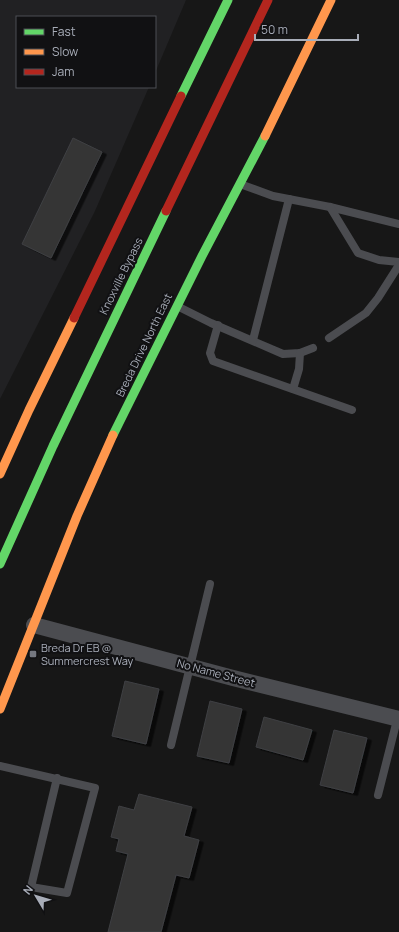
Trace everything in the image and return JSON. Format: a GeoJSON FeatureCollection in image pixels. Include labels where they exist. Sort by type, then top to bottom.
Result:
{"type":"FeatureCollection","features":[{"type":"Feature","properties":{"kind":"main road"},"geometry":{"type":"LineString","coordinates":[[0,474],[29,410],[228,0]]}},
{"type":"Feature","properties":{"kind":"main road","name":"Knoxville Bypass"},"geometry":{"type":"LineString","coordinates":[[0,564],[53,446],[268,0]]}},
{"type":"Feature","properties":{"kind":"main road","name":"Breda Drive North East"},"geometry":{"type":"LineString","coordinates":[[0,709],[86,495],[117,426],[273,120],[331,0]]}},
{"type":"Feature","properties":{"kind":"street","name":"No Name Street"},"geometry":{"type":"LineString","coordinates":[[34,624],[190,667],[398,717]]}},
{"type":"Feature","properties":{"kind":"lane"},"geometry":{"type":"LineString","coordinates":[[240,183],[273,196],[330,207],[399,224]]}},
{"type":"Feature","properties":{"kind":"lane"},"geometry":{"type":"LineString","coordinates":[[253,340],[289,199]]}},
{"type":"Feature","properties":{"kind":"lane"},"geometry":{"type":"LineString","coordinates":[[329,338],[366,313],[378,298],[399,263],[379,260],[358,253],[330,207]]}},
{"type":"Feature","properties":{"kind":"lane"},"geometry":{"type":"LineString","coordinates":[[177,306],[218,326],[283,354],[300,353],[313,348]]}},
{"type":"Feature","properties":{"kind":"lane"},"geometry":{"type":"LineString","coordinates":[[218,326],[210,353],[213,361],[352,410]]}},
{"type":"Feature","properties":{"kind":"lane"},"geometry":{"type":"LineString","coordinates":[[293,390],[299,369],[300,353]]}},
{"type":"Feature","properties":{"kind":"lane"},"geometry":{"type":"LineString","coordinates":[[171,745],[210,584]]}},
{"type":"Feature","properties":{"kind":"lane"},"geometry":{"type":"LineString","coordinates":[[378,795],[398,717]]}},
{"type":"Feature","properties":{"kind":"lane"},"geometry":{"type":"LineString","coordinates":[[0,766],[57,778],[95,788],[67,893],[31,887],[57,778]]}},
{"type":"Feature","properties":{"kind":"shaded area"},"geometry":{"type":"Polygon","coordinates":[[[0,0],[186,0],[156,71],[156,16],[16,16],[16,88],[149,88],[95,211],[0,399],[0,0]]]}},
{"type":"Feature","properties":{"kind":"building"},"geometry":{"type":"Polygon","coordinates":[[[73,138],[102,152],[51,258],[22,244],[73,138]]]}},
{"type":"Feature","properties":{"kind":"building"},"geometry":{"type":"Polygon","coordinates":[[[125,681],[159,689],[146,744],[112,736],[125,681]]]}},
{"type":"Feature","properties":{"kind":"building"},"geometry":{"type":"Polygon","coordinates":[[[210,701],[242,709],[229,763],[197,756],[210,701]]]}},
{"type":"Feature","properties":{"kind":"building"},"geometry":{"type":"Polygon","coordinates":[[[264,717],[312,730],[303,760],[256,747],[264,717]]]}},
{"type":"Feature","properties":{"kind":"building"},"geometry":{"type":"Polygon","coordinates":[[[334,730],[367,738],[353,793],[320,785],[334,730]]]}},
{"type":"Feature","properties":{"kind":"building"},"geometry":{"type":"Polygon","coordinates":[[[139,794],[192,807],[184,836],[199,840],[189,878],[176,875],[161,932],[108,932],[128,854],[116,851],[119,839],[111,837],[119,806],[134,810],[139,794]]]}},
{"type":"Feature","properties":{"kind":"traffic: fast"},"geometry":{"type":"LineString","coordinates":[[181,96],[228,0]]}},
{"type":"Feature","properties":{"kind":"traffic: fast"},"geometry":{"type":"LineString","coordinates":[[113,435],[202,256],[265,136]]}},
{"type":"Feature","properties":{"kind":"traffic: fast"},"geometry":{"type":"LineString","coordinates":[[0,564],[53,446],[166,211]]}},
{"type":"Feature","properties":{"kind":"traffic: slow"},"geometry":{"type":"LineString","coordinates":[[265,136],[331,0]]}},
{"type":"Feature","properties":{"kind":"traffic: slow"},"geometry":{"type":"LineString","coordinates":[[0,474],[29,410],[74,318]]}},
{"type":"Feature","properties":{"kind":"traffic: slow"},"geometry":{"type":"LineString","coordinates":[[0,709],[77,516],[113,435]]}},
{"type":"Feature","properties":{"kind":"traffic: jam"},"geometry":{"type":"LineString","coordinates":[[166,211],[268,0]]}},
{"type":"Feature","properties":{"kind":"traffic: jam"},"geometry":{"type":"LineString","coordinates":[[74,318],[181,96]]}},
{"type":"Feature","properties":{"kind":"place","name":"Breda Dr EB @ Summercrest Way"},"geometry":{"type":"Point","coordinates":[33,654]}}]}
